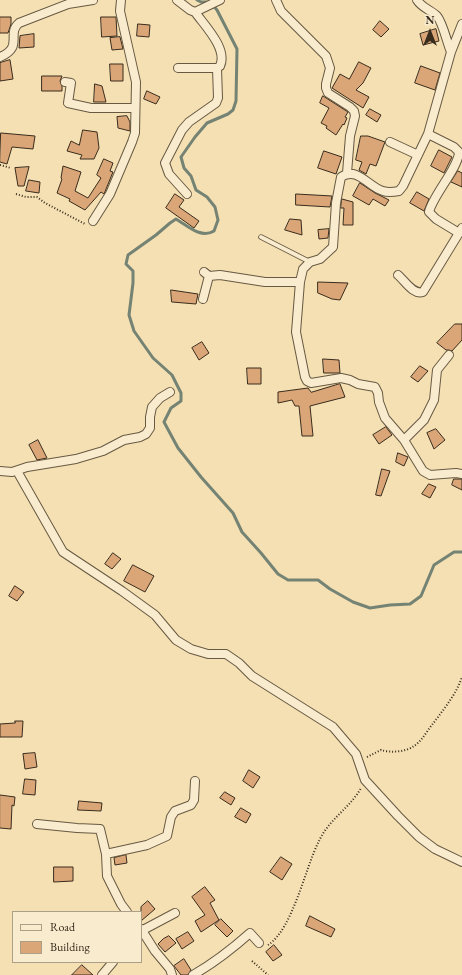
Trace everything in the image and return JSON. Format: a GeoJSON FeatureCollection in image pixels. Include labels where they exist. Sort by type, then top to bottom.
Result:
{"type":"FeatureCollection","features":[{"type":"Feature","properties":{"kind":"street"},"geometry":{"type":"LineString","coordinates":[[0,57],[12,50],[14,46],[15,30],[19,23],[68,4],[93,0]]}},
{"type":"Feature","properties":{"kind":"street"},"geometry":{"type":"LineString","coordinates":[[93,221],[110,194],[135,133],[136,82],[120,11],[122,0]]}},
{"type":"Feature","properties":{"kind":"street"},"geometry":{"type":"LineString","coordinates":[[177,0],[195,12],[221,48],[222,63],[217,68],[178,68]]}},
{"type":"Feature","properties":{"kind":"street"},"geometry":{"type":"LineString","coordinates":[[195,12],[220,0]]}},
{"type":"Feature","properties":{"kind":"street"},"geometry":{"type":"LineString","coordinates":[[276,0],[280,11],[326,56],[330,68],[326,88],[328,94],[354,111],[355,116],[350,136],[347,173]]}},
{"type":"Feature","properties":{"kind":"street"},"geometry":{"type":"LineString","coordinates":[[417,0],[420,5],[437,16],[451,52]]}},
{"type":"Feature","properties":{"kind":"street"},"geometry":{"type":"LineString","coordinates":[[462,24],[451,52],[428,134],[403,186],[399,191],[382,191],[354,173],[347,173],[341,177],[336,203],[333,247],[320,259],[310,262],[303,269],[300,282],[296,332],[307,381],[311,383],[341,378],[358,384],[374,387],[378,393],[379,402],[385,418],[404,440],[423,471],[430,475],[462,474]]}},
{"type":"Feature","properties":{"kind":"street"},"geometry":{"type":"LineString","coordinates":[[187,194],[169,174],[166,163],[182,130],[189,122],[216,103],[218,98],[217,68]]}},
{"type":"Feature","properties":{"kind":"street"},"geometry":{"type":"LineString","coordinates":[[65,82],[71,83],[68,103],[91,108],[135,108]]}},
{"type":"Feature","properties":{"kind":"street"},"geometry":{"type":"LineString","coordinates":[[398,275],[415,292],[423,292],[461,231],[436,219],[429,212],[459,156],[459,152],[454,147],[428,134]]}},
{"type":"Feature","properties":{"kind":"street"},"geometry":{"type":"LineString","coordinates":[[390,142],[418,155]]}},
{"type":"Feature","properties":{"kind":"street"},"geometry":{"type":"LineString","coordinates":[[203,299],[206,274],[265,282],[300,282]]}},
{"type":"Feature","properties":{"kind":"street"},"geometry":{"type":"LineString","coordinates":[[404,440],[424,420],[434,400],[437,370],[448,355]]}},
{"type":"Feature","properties":{"kind":"street"},"geometry":{"type":"LineString","coordinates":[[0,471],[17,471],[76,459],[103,450],[124,440],[140,437],[146,434],[150,428],[152,408],[160,398],[170,392]]}},
{"type":"Feature","properties":{"kind":"street"},"geometry":{"type":"LineString","coordinates":[[17,471],[63,552],[155,615],[176,640],[191,649],[208,654],[226,654],[239,663],[252,676],[333,727],[356,754],[366,780],[419,837],[435,849],[462,862]]}},
{"type":"Feature","properties":{"kind":"street"},"geometry":{"type":"LineString","coordinates":[[106,854],[148,845],[167,836],[171,817],[175,811],[190,805],[194,800],[195,781]]}},
{"type":"Feature","properties":{"kind":"street"},"geometry":{"type":"LineString","coordinates":[[37,824],[100,829],[106,854],[107,876],[121,904],[127,911]]}},
{"type":"Feature","properties":{"kind":"street"},"geometry":{"type":"LineString","coordinates":[[142,930],[175,913]]}},
{"type":"Feature","properties":{"kind":"street"},"geometry":{"type":"LineString","coordinates":[[142,932],[155,951],[170,969],[172,975]]}},
{"type":"Feature","properties":{"kind":"street"},"geometry":{"type":"LineString","coordinates":[[193,975],[211,965],[250,933],[259,942]]}},
{"type":"Feature","properties":{"kind":"street"},"geometry":{"type":"LineString","coordinates":[[102,975],[112,963]]}},
{"type":"Feature","properties":{"kind":"lane"},"geometry":{"type":"LineString","coordinates":[[261,237],[310,262]]}},
{"type":"Feature","properties":{"kind":"path"},"geometry":{"type":"LineString","coordinates":[[0,165],[11,168]]}},
{"type":"Feature","properties":{"kind":"path"},"geometry":{"type":"LineString","coordinates":[[16,194],[26,197],[37,197],[82,223],[88,225],[93,221]]}},
{"type":"Feature","properties":{"kind":"path"},"geometry":{"type":"LineString","coordinates":[[362,760],[381,750],[404,750],[413,747],[422,739],[448,705],[462,677]]}},
{"type":"Feature","properties":{"kind":"path"},"geometry":{"type":"LineString","coordinates":[[259,942],[263,945],[268,944],[282,931],[319,839],[331,822],[352,802],[366,780]]}},
{"type":"Feature","properties":{"kind":"path"},"geometry":{"type":"LineString","coordinates":[[252,961],[268,975]]}},
{"type":"Feature","properties":{"kind":"building"},"geometry":{"type":"Polygon","coordinates":[[[0,17],[11,17],[11,24],[8,33],[0,33],[0,17]]]}},
{"type":"Feature","properties":{"kind":"building"},"geometry":{"type":"Polygon","coordinates":[[[101,17],[116,17],[117,36],[102,37],[101,17]]]}},
{"type":"Feature","properties":{"kind":"building"},"geometry":{"type":"Polygon","coordinates":[[[380,21],[389,29],[381,37],[373,30],[380,21]]]}},
{"type":"Feature","properties":{"kind":"building"},"geometry":{"type":"Polygon","coordinates":[[[138,24],[150,25],[149,37],[137,36],[138,24]]]}},
{"type":"Feature","properties":{"kind":"building"},"geometry":{"type":"Polygon","coordinates":[[[436,29],[439,41],[423,45],[420,34],[436,29]]]}},
{"type":"Feature","properties":{"kind":"building"},"geometry":{"type":"Polygon","coordinates":[[[34,34],[34,47],[19,48],[20,36],[34,34]]]}},
{"type":"Feature","properties":{"kind":"building"},"geometry":{"type":"Polygon","coordinates":[[[120,37],[123,49],[112,50],[110,38],[120,37]]]}},
{"type":"Feature","properties":{"kind":"building"},"geometry":{"type":"Polygon","coordinates":[[[10,60],[13,79],[0,81],[0,63],[10,60]]]}},
{"type":"Feature","properties":{"kind":"building"},"geometry":{"type":"Polygon","coordinates":[[[359,62],[371,68],[363,83],[356,90],[369,97],[363,108],[332,88],[340,74],[349,79],[359,62]]]}},
{"type":"Feature","properties":{"kind":"building"},"geometry":{"type":"Polygon","coordinates":[[[110,64],[123,64],[123,81],[111,81],[110,64]]]}},
{"type":"Feature","properties":{"kind":"building"},"geometry":{"type":"Polygon","coordinates":[[[421,66],[440,73],[435,90],[415,83],[421,66]]]}},
{"type":"Feature","properties":{"kind":"building"},"geometry":{"type":"Polygon","coordinates":[[[42,76],[62,76],[60,81],[62,91],[42,91],[42,76]]]}},
{"type":"Feature","properties":{"kind":"building"},"geometry":{"type":"Polygon","coordinates":[[[95,84],[102,86],[106,102],[94,102],[95,84]]]}},
{"type":"Feature","properties":{"kind":"building"},"geometry":{"type":"Polygon","coordinates":[[[147,91],[160,97],[156,104],[144,99],[147,91]]]}},
{"type":"Feature","properties":{"kind":"building"},"geometry":{"type":"Polygon","coordinates":[[[323,96],[348,112],[345,117],[347,118],[344,125],[343,124],[336,135],[326,128],[327,126],[321,123],[329,108],[320,103],[323,96]]]}},
{"type":"Feature","properties":{"kind":"building"},"geometry":{"type":"Polygon","coordinates":[[[370,109],[381,115],[377,122],[366,115],[370,109]]]}},
{"type":"Feature","properties":{"kind":"building"},"geometry":{"type":"Polygon","coordinates":[[[127,116],[130,122],[130,131],[118,128],[117,117],[127,116]]]}},
{"type":"Feature","properties":{"kind":"building"},"geometry":{"type":"Polygon","coordinates":[[[83,130],[97,132],[99,148],[94,159],[80,159],[82,155],[67,151],[71,141],[79,145],[83,130]]]}},
{"type":"Feature","properties":{"kind":"building"},"geometry":{"type":"Polygon","coordinates":[[[1,133],[35,136],[33,149],[12,147],[7,164],[0,162],[1,133]]]}},
{"type":"Feature","properties":{"kind":"building"},"geometry":{"type":"Polygon","coordinates":[[[361,136],[368,136],[385,142],[376,166],[370,164],[366,174],[359,170],[362,162],[356,160],[361,136]]]}},
{"type":"Feature","properties":{"kind":"building"},"geometry":{"type":"Polygon","coordinates":[[[439,150],[452,157],[444,173],[431,166],[439,150]]]}},
{"type":"Feature","properties":{"kind":"building"},"geometry":{"type":"Polygon","coordinates":[[[324,151],[342,157],[336,174],[318,168],[324,151]]]}},
{"type":"Feature","properties":{"kind":"building"},"geometry":{"type":"Polygon","coordinates":[[[104,159],[113,163],[110,171],[113,172],[104,194],[101,192],[85,210],[69,201],[70,199],[57,193],[62,179],[63,166],[81,172],[75,191],[88,198],[101,178],[97,175],[104,159]]]}},
{"type":"Feature","properties":{"kind":"building"},"geometry":{"type":"Polygon","coordinates":[[[29,167],[24,186],[18,186],[15,168],[29,167]]]}},
{"type":"Feature","properties":{"kind":"building"},"geometry":{"type":"Polygon","coordinates":[[[458,171],[462,173],[462,187],[451,182],[458,171]]]}},
{"type":"Feature","properties":{"kind":"building"},"geometry":{"type":"Polygon","coordinates":[[[29,180],[40,182],[39,193],[26,191],[29,180]]]}},
{"type":"Feature","properties":{"kind":"building"},"geometry":{"type":"Polygon","coordinates":[[[360,183],[389,200],[385,206],[373,199],[369,205],[353,196],[360,183]]]}},
{"type":"Feature","properties":{"kind":"building"},"geometry":{"type":"Polygon","coordinates":[[[417,192],[429,199],[424,211],[410,203],[417,192]]]}},
{"type":"Feature","properties":{"kind":"building"},"geometry":{"type":"Polygon","coordinates":[[[175,194],[184,200],[179,207],[199,221],[194,228],[166,208],[175,194]]]}},
{"type":"Feature","properties":{"kind":"building"},"geometry":{"type":"Polygon","coordinates":[[[296,194],[332,196],[330,207],[296,205],[296,194]]]}},
{"type":"Feature","properties":{"kind":"building"},"geometry":{"type":"Polygon","coordinates":[[[342,199],[353,202],[353,225],[343,225],[344,208],[341,208],[342,199]]]}},
{"type":"Feature","properties":{"kind":"building"},"geometry":{"type":"Polygon","coordinates":[[[290,219],[301,220],[302,235],[285,230],[290,219]]]}},
{"type":"Feature","properties":{"kind":"building"},"geometry":{"type":"Polygon","coordinates":[[[329,229],[328,238],[319,239],[318,230],[329,229]]]}},
{"type":"Feature","properties":{"kind":"building"},"geometry":{"type":"Polygon","coordinates":[[[318,282],[348,283],[340,300],[332,299],[318,293],[318,282]]]}},
{"type":"Feature","properties":{"kind":"building"},"geometry":{"type":"Polygon","coordinates":[[[171,290],[198,294],[196,304],[172,302],[171,290]]]}},
{"type":"Feature","properties":{"kind":"building"},"geometry":{"type":"Polygon","coordinates":[[[455,324],[462,324],[462,340],[452,351],[446,350],[437,343],[455,324]]]}},
{"type":"Feature","properties":{"kind":"building"},"geometry":{"type":"Polygon","coordinates":[[[202,342],[209,353],[199,360],[192,348],[202,342]]]}},
{"type":"Feature","properties":{"kind":"building"},"geometry":{"type":"Polygon","coordinates":[[[323,359],[339,360],[340,373],[324,373],[323,359]]]}},
{"type":"Feature","properties":{"kind":"building"},"geometry":{"type":"Polygon","coordinates":[[[420,366],[428,371],[418,382],[411,377],[420,366]]]}},
{"type":"Feature","properties":{"kind":"building"},"geometry":{"type":"Polygon","coordinates":[[[247,368],[261,368],[261,384],[248,384],[247,368]]]}},
{"type":"Feature","properties":{"kind":"building"},"geometry":{"type":"Polygon","coordinates":[[[340,384],[345,397],[310,406],[313,436],[302,436],[299,406],[295,406],[292,400],[278,403],[278,392],[308,388],[311,392],[340,384]]]}},
{"type":"Feature","properties":{"kind":"building"},"geometry":{"type":"Polygon","coordinates":[[[386,427],[392,435],[379,444],[373,435],[386,427]]]}},
{"type":"Feature","properties":{"kind":"building"},"geometry":{"type":"Polygon","coordinates":[[[436,429],[445,440],[434,449],[427,433],[436,429]]]}},
{"type":"Feature","properties":{"kind":"building"},"geometry":{"type":"Polygon","coordinates":[[[38,440],[47,458],[37,460],[29,445],[38,440]]]}},
{"type":"Feature","properties":{"kind":"building"},"geometry":{"type":"Polygon","coordinates":[[[398,453],[408,457],[404,466],[396,462],[398,453]]]}},
{"type":"Feature","properties":{"kind":"building"},"geometry":{"type":"Polygon","coordinates":[[[382,469],[390,471],[381,496],[376,495],[382,469]]]}},
{"type":"Feature","properties":{"kind":"building"},"geometry":{"type":"Polygon","coordinates":[[[454,479],[462,479],[462,490],[452,485],[454,479]]]}},
{"type":"Feature","properties":{"kind":"building"},"geometry":{"type":"Polygon","coordinates":[[[429,484],[436,487],[430,498],[422,494],[429,484]]]}},
{"type":"Feature","properties":{"kind":"building"},"geometry":{"type":"Polygon","coordinates":[[[113,553],[121,559],[112,569],[105,564],[113,553]]]}},
{"type":"Feature","properties":{"kind":"building"},"geometry":{"type":"Polygon","coordinates":[[[133,565],[154,576],[145,592],[124,581],[133,565]]]}},
{"type":"Feature","properties":{"kind":"building"},"geometry":{"type":"Polygon","coordinates":[[[15,586],[24,592],[17,601],[9,596],[15,586]]]}},
{"type":"Feature","properties":{"kind":"building"},"geometry":{"type":"Polygon","coordinates":[[[15,721],[23,721],[22,737],[0,737],[0,724],[15,723],[15,721]]]}},
{"type":"Feature","properties":{"kind":"building"},"geometry":{"type":"Polygon","coordinates":[[[35,753],[37,767],[25,769],[23,754],[35,753]]]}},
{"type":"Feature","properties":{"kind":"building"},"geometry":{"type":"Polygon","coordinates":[[[249,770],[260,777],[253,788],[243,781],[249,770]]]}},
{"type":"Feature","properties":{"kind":"building"},"geometry":{"type":"Polygon","coordinates":[[[25,779],[36,780],[35,795],[23,794],[25,779]]]}},
{"type":"Feature","properties":{"kind":"building"},"geometry":{"type":"Polygon","coordinates":[[[225,792],[235,798],[231,805],[220,798],[225,792]]]}},
{"type":"Feature","properties":{"kind":"building"},"geometry":{"type":"Polygon","coordinates":[[[0,795],[15,797],[14,806],[12,805],[11,829],[0,828],[0,795]]]}},
{"type":"Feature","properties":{"kind":"building"},"geometry":{"type":"Polygon","coordinates":[[[79,801],[102,803],[101,811],[78,810],[79,801]]]}},
{"type":"Feature","properties":{"kind":"building"},"geometry":{"type":"Polygon","coordinates":[[[241,808],[251,814],[246,823],[235,817],[241,808]]]}},
{"type":"Feature","properties":{"kind":"building"},"geometry":{"type":"Polygon","coordinates":[[[126,855],[127,863],[115,865],[114,858],[126,855]]]}},
{"type":"Feature","properties":{"kind":"building"},"geometry":{"type":"Polygon","coordinates":[[[281,857],[292,864],[282,880],[270,872],[281,857]]]}},
{"type":"Feature","properties":{"kind":"building"},"geometry":{"type":"Polygon","coordinates":[[[54,867],[73,867],[73,881],[54,882],[54,867]]]}},
{"type":"Feature","properties":{"kind":"building"},"geometry":{"type":"Polygon","coordinates":[[[205,887],[215,900],[210,903],[219,920],[201,932],[195,921],[205,915],[192,897],[205,887]]]}},
{"type":"Feature","properties":{"kind":"building"},"geometry":{"type":"Polygon","coordinates":[[[148,901],[155,909],[142,920],[141,907],[148,901]]]}},
{"type":"Feature","properties":{"kind":"building"},"geometry":{"type":"Polygon","coordinates":[[[310,916],[335,929],[331,937],[306,926],[310,916]]]}},
{"type":"Feature","properties":{"kind":"building"},"geometry":{"type":"Polygon","coordinates":[[[221,919],[233,931],[227,937],[215,925],[221,919]]]}},
{"type":"Feature","properties":{"kind":"building"},"geometry":{"type":"Polygon","coordinates":[[[188,932],[194,941],[182,949],[176,939],[188,932]]]}},
{"type":"Feature","properties":{"kind":"building"},"geometry":{"type":"Polygon","coordinates":[[[169,936],[176,943],[165,952],[158,944],[169,936]]]}},
{"type":"Feature","properties":{"kind":"building"},"geometry":{"type":"Polygon","coordinates":[[[274,945],[282,955],[273,961],[266,952],[274,945]]]}},
{"type":"Feature","properties":{"kind":"building"},"geometry":{"type":"Polygon","coordinates":[[[184,959],[191,970],[188,975],[181,975],[174,966],[184,959]]]}},
{"type":"Feature","properties":{"kind":"building"},"geometry":{"type":"Polygon","coordinates":[[[82,965],[93,975],[72,975],[82,965]]]}},
{"type":"Feature","properties":{"kind":"waterway"},"geometry":{"type":"LineString","coordinates":[[197,0],[201,2],[210,2],[217,10],[237,49],[236,101],[233,110],[228,114],[207,123],[181,157],[184,168],[191,176],[196,190],[207,197],[215,207],[218,220],[214,231],[209,233],[199,233],[176,219],[128,255],[126,264],[133,271],[129,315],[134,331],[153,358],[172,375],[181,393],[181,401],[171,408],[164,422],[178,448],[233,513],[242,532],[278,574],[288,580],[318,580],[330,589],[353,602],[370,608],[410,604],[421,596],[434,565],[454,552],[462,552]]}}]}
